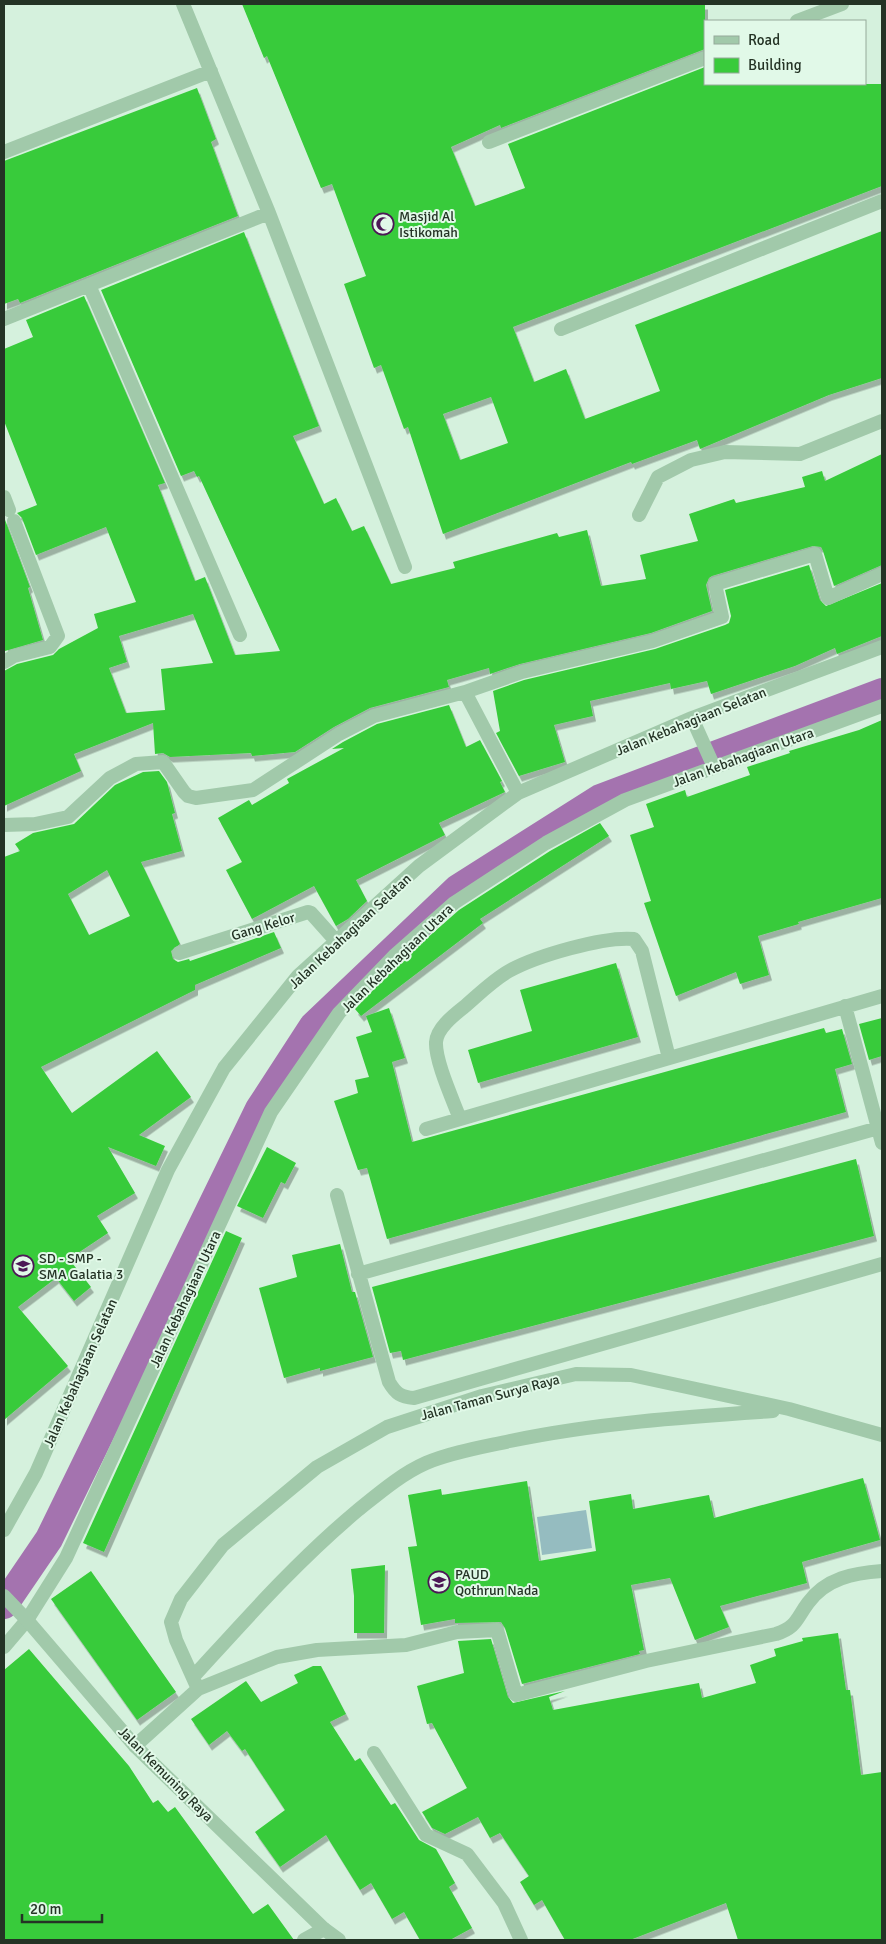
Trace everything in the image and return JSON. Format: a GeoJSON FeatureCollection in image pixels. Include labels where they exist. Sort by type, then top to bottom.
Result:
{"type":"FeatureCollection","features":[{"type":"Feature","properties":{"kind":"street"},"geometry":{"type":"LineString","coordinates":[[183,4],[269,213],[405,567]]}},
{"type":"Feature","properties":{"kind":"street"},"geometry":{"type":"LineString","coordinates":[[800,20],[842,4]]}},
{"type":"Feature","properties":{"kind":"street"},"geometry":{"type":"LineString","coordinates":[[489,142],[704,58]]}},
{"type":"Feature","properties":{"kind":"street"},"geometry":{"type":"LineString","coordinates":[[4,152],[211,71]]}},
{"type":"Feature","properties":{"kind":"street"},"geometry":{"type":"LineString","coordinates":[[561,329],[882,201]]}},
{"type":"Feature","properties":{"kind":"street"},"geometry":{"type":"LineString","coordinates":[[4,319],[269,213]]}},
{"type":"Feature","properties":{"kind":"street"},"geometry":{"type":"LineString","coordinates":[[89,285],[240,636]]}},
{"type":"Feature","properties":{"kind":"street"},"geometry":{"type":"LineString","coordinates":[[639,515],[658,476],[691,460],[725,452],[800,454],[882,421]]}},
{"type":"Feature","properties":{"kind":"street"},"geometry":{"type":"LineString","coordinates":[[4,497],[58,636],[50,647],[14,656],[4,662]]}},
{"type":"Feature","properties":{"kind":"street"},"geometry":{"type":"LineString","coordinates":[[4,825],[35,824],[68,817],[110,778],[136,764],[163,762],[184,792],[188,796],[196,798],[253,790],[339,734],[374,716],[465,692],[522,672],[653,641],[722,617],[715,584],[778,563],[816,554],[828,598],[882,574]]}},
{"type":"Feature","properties":{"kind":"street","name":"Jalan Kebahagiaan Selatan"},"geometry":{"type":"LineString","coordinates":[[4,1530],[36,1473],[168,1170],[224,1068],[298,976],[419,866],[518,793],[882,647]]}},
{"type":"Feature","properties":{"kind":"street"},"geometry":{"type":"LineString","coordinates":[[465,692],[518,793]]}},
{"type":"Feature","properties":{"kind":"street","name":"Jalan Kebahagiaan Utara"},"geometry":{"type":"LineString","coordinates":[[4,1646],[66,1558],[271,1112],[339,1014],[394,956],[454,903],[546,843],[625,800],[713,765],[882,706]]}},
{"type":"Feature","properties":{"kind":"street"},"geometry":{"type":"LineString","coordinates":[[694,721],[713,765]]}},
{"type":"Feature","properties":{"kind":"street","name":"Gang Kelor"},"geometry":{"type":"LineString","coordinates":[[179,953],[308,912],[311,912],[336,941]]}},
{"type":"Feature","properties":{"kind":"street"},"geometry":{"type":"LineString","coordinates":[[460,1119],[441,1066],[436,1042],[438,1034],[456,1014],[509,971],[568,949],[618,938],[634,939],[642,951],[669,1058]]}},
{"type":"Feature","properties":{"kind":"street"},"geometry":{"type":"LineString","coordinates":[[426,1129],[882,996]]}},
{"type":"Feature","properties":{"kind":"street"},"geometry":{"type":"LineString","coordinates":[[845,1006],[880,1128],[882,1143]]}},
{"type":"Feature","properties":{"kind":"street"},"geometry":{"type":"LineString","coordinates":[[358,1274],[880,1128]]}},
{"type":"Feature","properties":{"kind":"street"},"geometry":{"type":"LineString","coordinates":[[337,1195],[389,1382],[399,1396],[414,1398],[882,1264]]}},
{"type":"Feature","properties":{"kind":"street","name":"Jalan Taman Surya Raya"},"geometry":{"type":"LineString","coordinates":[[196,1683],[176,1640],[171,1622],[181,1599],[224,1545],[310,1473],[387,1427],[482,1396],[576,1374],[631,1375],[789,1409],[882,1435]]}},
{"type":"Feature","properties":{"kind":"street"},"geometry":{"type":"LineString","coordinates":[[135,1746],[196,1683],[283,1579],[339,1526],[381,1491],[425,1464],[481,1447],[567,1429],[656,1419],[789,1409]]}},
{"type":"Feature","properties":{"kind":"street"},"geometry":{"type":"LineString","coordinates":[[196,1683],[277,1657],[316,1650],[406,1645],[458,1632],[498,1630],[516,1695],[646,1661],[776,1634],[795,1625],[808,1602],[835,1580],[882,1571]]}},
{"type":"Feature","properties":{"kind":"street","name":"Jalan Kemuning Raya"},"geometry":{"type":"LineString","coordinates":[[4,1596],[24,1616],[135,1746],[324,1929],[340,1940]]}},
{"type":"Feature","properties":{"kind":"street"},"geometry":{"type":"LineString","coordinates":[[374,1753],[426,1835],[468,1854],[504,1903],[521,1940]]}},
{"type":"Feature","properties":{"kind":"street"},"geometry":{"type":"LineString","coordinates":[[304,1940],[324,1929]]}},
{"type":"Feature","properties":{"kind":"shaded area"},"geometry":{"type":"Polygon","coordinates":[[[586,1510],[592,1548],[542,1555],[537,1517],[586,1510]]]}},
{"type":"Feature","properties":{"kind":"building"},"geometry":{"type":"Polygon","coordinates":[[[242,4],[705,4],[704,49],[501,128],[500,125],[451,147],[475,206],[525,188],[508,144],[704,67],[704,85],[882,84],[882,186],[513,327],[534,382],[566,369],[585,419],[660,391],[635,325],[882,231],[882,378],[829,395],[700,449],[697,440],[632,464],[631,462],[443,534],[408,427],[404,429],[381,365],[374,368],[344,284],[366,276],[332,184],[321,188],[267,56],[264,58],[242,4]],[[491,397],[443,414],[460,460],[508,443],[491,397]]]}},
{"type":"Feature","properties":{"kind":"building"},"geometry":{"type":"Polygon","coordinates":[[[197,88],[216,139],[211,142],[238,216],[20,303],[18,299],[4,304],[4,161],[197,88]]]}},
{"type":"Feature","properties":{"kind":"building"},"geometry":{"type":"Polygon","coordinates":[[[244,232],[319,426],[293,436],[324,504],[336,498],[352,531],[364,526],[391,584],[455,568],[453,562],[557,533],[559,537],[587,530],[601,586],[646,579],[640,555],[698,541],[689,514],[734,499],[736,503],[805,487],[802,477],[822,471],[825,481],[882,454],[882,565],[834,586],[821,547],[813,546],[712,576],[706,585],[712,611],[651,633],[520,664],[490,674],[489,668],[447,680],[449,687],[370,708],[334,727],[295,752],[252,756],[251,753],[170,757],[163,753],[155,754],[153,723],[74,754],[81,771],[4,806],[4,671],[17,664],[53,655],[59,649],[98,628],[94,614],[136,602],[106,527],[36,555],[22,518],[17,513],[37,505],[4,421],[4,349],[33,337],[26,320],[84,296],[165,483],[158,485],[195,581],[205,577],[235,655],[280,651],[199,476],[197,477],[194,471],[181,476],[101,290],[244,232]],[[193,614],[119,636],[127,662],[109,668],[126,713],[165,710],[161,669],[213,663],[193,614]]]}},
{"type":"Feature","properties":{"kind":"building"},"geometry":{"type":"Polygon","coordinates":[[[4,517],[30,587],[28,588],[43,640],[5,651],[4,517]]]}},
{"type":"Feature","properties":{"kind":"building"},"geometry":{"type":"Polygon","coordinates":[[[809,565],[820,600],[826,606],[882,583],[882,636],[837,654],[835,648],[795,666],[711,694],[707,681],[671,689],[670,683],[590,701],[593,716],[554,725],[565,762],[519,776],[496,733],[500,731],[493,691],[524,680],[655,649],[725,625],[729,623],[731,616],[725,590],[809,565]]]}},
{"type":"Feature","properties":{"kind":"building"},"geometry":{"type":"Polygon","coordinates":[[[449,705],[466,747],[480,740],[502,781],[500,782],[505,792],[439,823],[445,835],[356,880],[367,901],[348,919],[336,926],[314,886],[252,919],[226,870],[242,862],[218,818],[249,800],[252,805],[289,783],[287,779],[344,748],[332,749],[377,724],[449,705]]]}},
{"type":"Feature","properties":{"kind":"building"},"geometry":{"type":"Polygon","coordinates":[[[882,720],[882,898],[798,922],[799,924],[758,936],[769,975],[740,984],[736,972],[676,996],[644,903],[651,901],[630,835],[654,827],[646,804],[685,790],[687,797],[750,775],[747,767],[790,753],[789,751],[859,730],[882,720]]]}},
{"type":"Feature","properties":{"kind":"building"},"geometry":{"type":"Polygon","coordinates":[[[159,771],[167,782],[175,813],[172,814],[182,851],[141,862],[180,944],[171,951],[173,959],[178,962],[189,959],[190,961],[274,932],[281,948],[195,985],[195,990],[41,1067],[72,1113],[157,1051],[191,1097],[139,1135],[165,1146],[156,1166],[108,1147],[135,1193],[97,1216],[108,1233],[69,1259],[91,1287],[74,1301],[56,1278],[18,1307],[68,1366],[4,1420],[4,857],[20,851],[15,844],[33,833],[74,824],[115,785],[143,772],[159,771]],[[107,870],[68,894],[89,935],[130,916],[107,870]]]}},
{"type":"Feature","properties":{"kind":"building"},"geometry":{"type":"Polygon","coordinates":[[[600,823],[609,836],[480,919],[483,923],[361,1016],[355,1009],[400,962],[459,910],[550,851],[600,823]]]}},
{"type":"Feature","properties":{"kind":"building"},"geometry":{"type":"Polygon","coordinates":[[[616,963],[638,1037],[478,1083],[468,1050],[532,1031],[520,990],[616,963]]]}},
{"type":"Feature","properties":{"kind":"building"},"geometry":{"type":"Polygon","coordinates":[[[389,1008],[405,1058],[392,1062],[412,1142],[824,1028],[826,1033],[842,1029],[852,1064],[835,1069],[846,1112],[387,1239],[367,1168],[358,1170],[334,1101],[358,1093],[355,1080],[369,1077],[356,1037],[372,1032],[366,1016],[389,1008]]]}},
{"type":"Feature","properties":{"kind":"building"},"geometry":{"type":"Polygon","coordinates":[[[882,1018],[882,1056],[869,1060],[859,1024],[882,1018]]]}},
{"type":"Feature","properties":{"kind":"building"},"geometry":{"type":"Polygon","coordinates":[[[267,1147],[296,1163],[285,1184],[281,1182],[263,1218],[237,1206],[267,1147]]]}},
{"type":"Feature","properties":{"kind":"building"},"geometry":{"type":"Polygon","coordinates":[[[856,1159],[874,1236],[403,1360],[401,1351],[390,1353],[372,1287],[856,1159]]]}},
{"type":"Feature","properties":{"kind":"building"},"geometry":{"type":"Polygon","coordinates":[[[226,1231],[242,1238],[104,1552],[83,1543],[226,1231]]]}},
{"type":"Feature","properties":{"kind":"building"},"geometry":{"type":"Polygon","coordinates":[[[340,1244],[352,1292],[355,1292],[373,1357],[284,1378],[259,1288],[297,1277],[292,1255],[340,1244]]]}},
{"type":"Feature","properties":{"kind":"building"},"geometry":{"type":"Polygon","coordinates":[[[863,1478],[880,1540],[802,1562],[807,1583],[720,1606],[729,1627],[695,1640],[670,1578],[631,1585],[644,1650],[639,1651],[640,1654],[522,1684],[505,1628],[501,1622],[455,1623],[455,1619],[421,1625],[408,1547],[417,1546],[408,1495],[441,1489],[442,1495],[527,1481],[539,1561],[596,1551],[589,1501],[631,1494],[633,1509],[709,1495],[714,1518],[863,1478]]]}},
{"type":"Feature","properties":{"kind":"building"},"geometry":{"type":"Polygon","coordinates":[[[385,1565],[384,1633],[354,1633],[354,1596],[351,1569],[385,1565]]]}},
{"type":"Feature","properties":{"kind":"building"},"geometry":{"type":"Polygon","coordinates":[[[91,1571],[176,1692],[137,1720],[51,1599],[91,1571]]]}},
{"type":"Feature","properties":{"kind":"building"},"geometry":{"type":"Polygon","coordinates":[[[838,1633],[846,1690],[850,1690],[861,1775],[882,1772],[882,1940],[738,1940],[726,1903],[630,1940],[565,1940],[542,1900],[534,1905],[520,1882],[529,1876],[500,1833],[490,1838],[478,1817],[445,1834],[432,1828],[422,1812],[467,1788],[432,1723],[427,1724],[417,1686],[464,1673],[458,1641],[491,1639],[508,1697],[513,1703],[565,1691],[549,1697],[553,1710],[699,1683],[702,1698],[756,1683],[750,1665],[776,1656],[774,1649],[803,1641],[802,1638],[838,1633]]]}},
{"type":"Feature","properties":{"kind":"building"},"geometry":{"type":"Polygon","coordinates":[[[29,1649],[129,1766],[153,1803],[158,1800],[168,1812],[175,1807],[253,1914],[268,1904],[294,1940],[4,1940],[4,1670],[29,1649]]]}},
{"type":"Feature","properties":{"kind":"building"},"geometry":{"type":"Polygon","coordinates":[[[313,1666],[321,1666],[346,1714],[330,1722],[355,1761],[360,1758],[391,1805],[395,1803],[419,1840],[436,1849],[455,1883],[449,1887],[472,1928],[450,1940],[420,1940],[404,1912],[392,1919],[371,1883],[360,1890],[326,1835],[280,1867],[255,1832],[285,1810],[245,1749],[242,1751],[227,1731],[209,1745],[191,1719],[246,1681],[261,1702],[298,1683],[294,1675],[313,1666]]]}},
{"type":"Feature","properties":{"kind":"waterway"},"geometry":{"type":"LineString","coordinates":[[4,1605],[49,1539],[259,1109],[313,1026],[458,888],[600,798],[882,692]]}},
{"type":"Feature","properties":{"kind":"place","name":"Masjid Al Istikomah"},"geometry":{"type":"Point","coordinates":[383,224]}},
{"type":"Feature","properties":{"kind":"place","name":"SD - SMP - SMA Galatia 3"},"geometry":{"type":"Point","coordinates":[23,1266]}},
{"type":"Feature","properties":{"kind":"place","name":"PAUD Qothrun Nada"},"geometry":{"type":"Point","coordinates":[439,1582]}}]}
